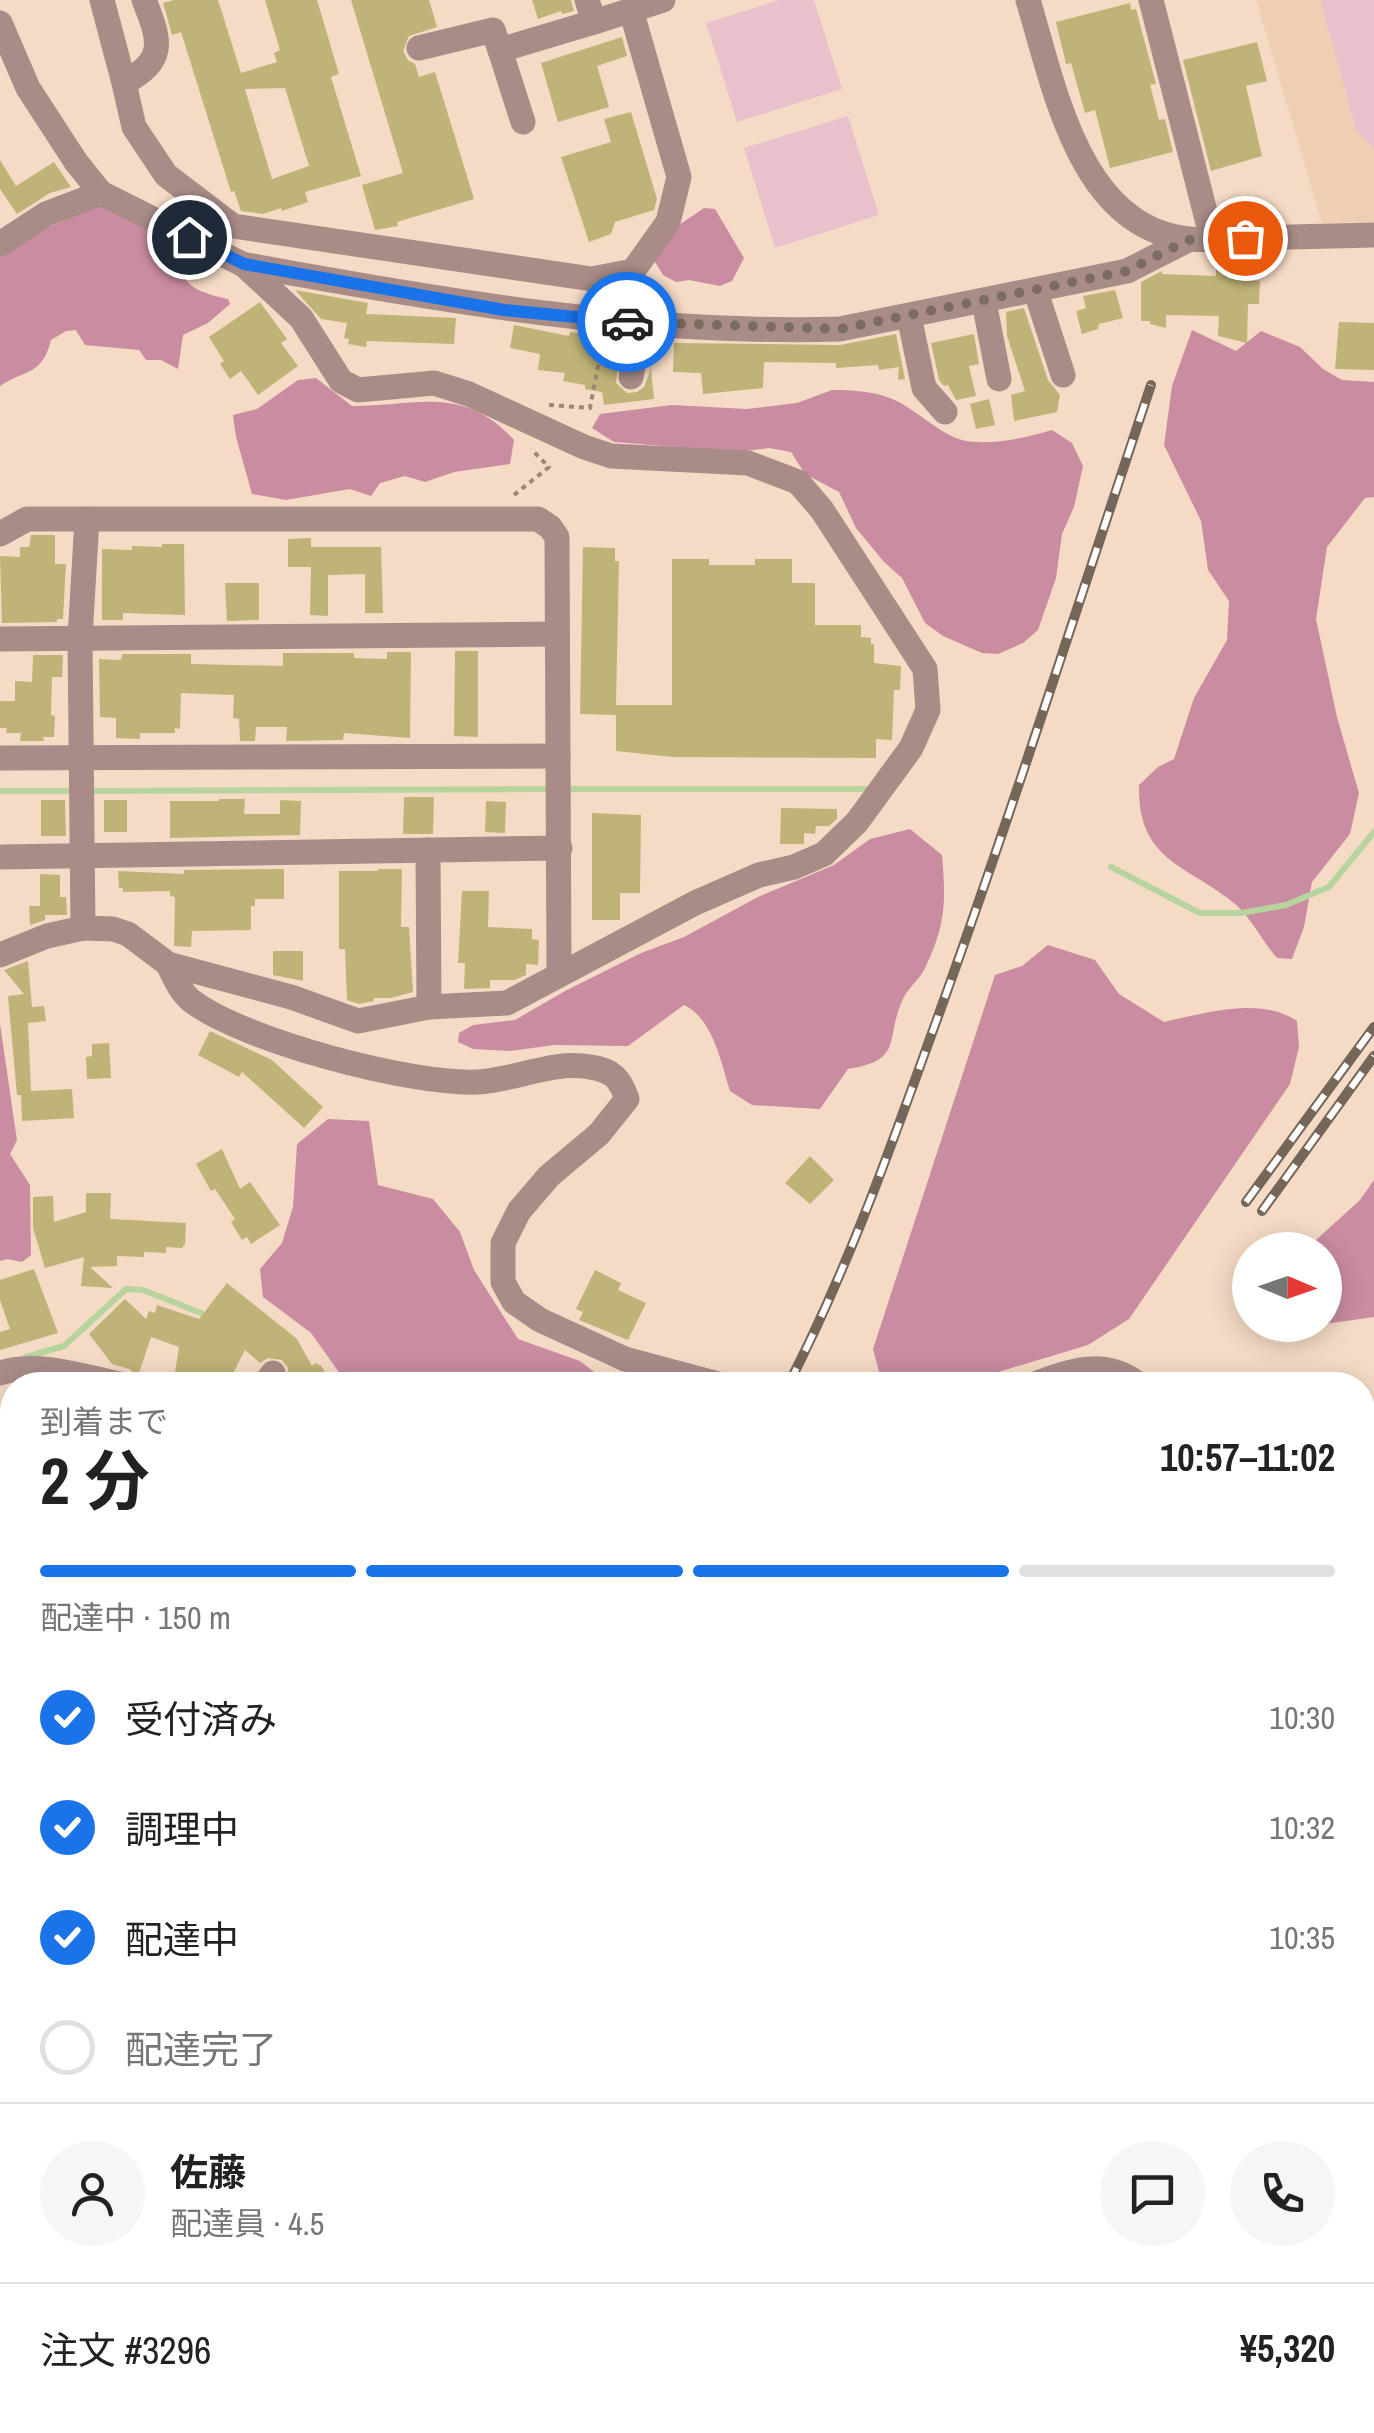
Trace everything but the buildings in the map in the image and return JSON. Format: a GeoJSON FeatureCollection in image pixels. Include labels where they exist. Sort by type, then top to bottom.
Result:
{"type":"FeatureCollection","features":[{"type":"Feature","properties":{"kind":"street"},"geometry":{"type":"LineString","coordinates":[[102,0],[134,127],[166,175],[233,226],[592,279],[633,271],[668,222],[679,177],[631,10]]}},
{"type":"Feature","properties":{"kind":"street"},"geometry":{"type":"LineString","coordinates":[[124,83],[148,70],[158,48],[144,0]]}},
{"type":"Feature","properties":{"kind":"street"},"geometry":{"type":"LineString","coordinates":[[500,50],[591,11],[631,10],[663,0]]}},
{"type":"Feature","properties":{"kind":"street"},"geometry":{"type":"LineString","coordinates":[[1028,0],[1080,158],[1103,192],[1142,223],[1155,231],[1200,239],[1374,235]]}},
{"type":"Feature","properties":{"kind":"street"},"geometry":{"type":"LineString","coordinates":[[1151,0],[1200,239]]}},
{"type":"Feature","properties":{"kind":"street"},"geometry":{"type":"LineString","coordinates":[[0,23],[28,88],[101,194],[244,264],[504,310],[641,324],[826,330],[1036,292],[1127,271],[1200,239]]}},
{"type":"Feature","properties":{"kind":"street"},"geometry":{"type":"LineString","coordinates":[[420,48],[494,30],[522,122]]}},
{"type":"Feature","properties":{"kind":"street"},"geometry":{"type":"LineString","coordinates":[[0,244],[46,214],[101,194]]}},
{"type":"Feature","properties":{"kind":"street"},"geometry":{"type":"LineString","coordinates":[[168,964],[292,997],[358,1021],[429,1007],[507,1002],[695,903],[759,875],[824,854],[840,842],[880,791],[910,748],[928,710],[926,669],[822,510],[798,482],[748,464],[610,456],[434,383],[358,390],[348,387],[329,365],[318,340],[301,318],[244,264]]}},
{"type":"Feature","properties":{"kind":"street"},"geometry":{"type":"LineString","coordinates":[[1036,292],[1063,375]]}},
{"type":"Feature","properties":{"kind":"street"},"geometry":{"type":"LineString","coordinates":[[984,302],[999,379]]}},
{"type":"Feature","properties":{"kind":"street"},"geometry":{"type":"LineString","coordinates":[[909,316],[924,388],[945,412]]}},
{"type":"Feature","properties":{"kind":"street"},"geometry":{"type":"LineString","coordinates":[[631,378],[641,324]]}},
{"type":"Feature","properties":{"kind":"street"},"geometry":{"type":"LineString","coordinates":[[0,534],[27,519],[538,519],[550,527],[557,538],[560,972]]}},
{"type":"Feature","properties":{"kind":"street"},"geometry":{"type":"LineString","coordinates":[[83,928],[80,638],[87,520]]}},
{"type":"Feature","properties":{"kind":"street"},"geometry":{"type":"LineString","coordinates":[[0,638],[557,634]]}},
{"type":"Feature","properties":{"kind":"street"},"geometry":{"type":"LineString","coordinates":[[0,758],[83,767],[558,756]]}},
{"type":"Feature","properties":{"kind":"street"},"geometry":{"type":"LineString","coordinates":[[0,856],[560,848]]}},
{"type":"Feature","properties":{"kind":"street"},"geometry":{"type":"LineString","coordinates":[[428,850],[429,1007]]}},
{"type":"Feature","properties":{"kind":"street"},"geometry":{"type":"LineString","coordinates":[[0,955],[47,936],[83,928],[113,929],[128,934],[168,964],[190,1000],[240,1028],[360,1065],[419,1078],[478,1082],[565,1064],[608,1070],[620,1080],[627,1099],[599,1134],[549,1176],[519,1211],[503,1243],[503,1282],[514,1302],[540,1320],[625,1359],[674,1372]]}},
{"type":"Feature","properties":{"kind":"street"},"geometry":{"type":"LineString","coordinates":[[1065,1372],[1099,1368],[1119,1372]]}},
{"type":"Feature","properties":{"kind":"street"},"geometry":{"type":"LineString","coordinates":[[3,1372],[50,1372]]}},
{"type":"Feature","properties":{"kind":"path"},"geometry":{"type":"LineString","coordinates":[[590,408],[605,320]]}},
{"type":"Feature","properties":{"kind":"path"},"geometry":{"type":"LineString","coordinates":[[500,520],[506,501],[549,467],[527,445]]}},
{"type":"Feature","properties":{"kind":"shaded area"},"geometry":{"type":"Polygon","coordinates":[[[780,0],[814,0],[842,89],[737,122],[706,23],[780,0]]]}},
{"type":"Feature","properties":{"kind":"shaded area"},"geometry":{"type":"Polygon","coordinates":[[[1256,0],[1374,0],[1374,222],[1322,223],[1256,0]]]}},
{"type":"Feature","properties":{"kind":"shaded area"},"geometry":{"type":"Polygon","coordinates":[[[1320,0],[1374,0],[1374,148],[1357,132],[1320,0]]]}},
{"type":"Feature","properties":{"kind":"shaded area"},"geometry":{"type":"Polygon","coordinates":[[[848,116],[879,215],[775,248],[744,148],[848,116]]]}},
{"type":"Feature","properties":{"kind":"shaded area"},"geometry":{"type":"Polygon","coordinates":[[[103,204],[176,240],[186,256],[183,274],[187,281],[200,291],[228,299],[230,304],[208,323],[183,335],[178,369],[161,360],[146,360],[139,350],[85,345],[76,330],[51,340],[38,366],[0,386],[0,254],[34,233],[103,204]]]}},
{"type":"Feature","properties":{"kind":"shaded area"},"geometry":{"type":"Polygon","coordinates":[[[704,208],[715,209],[744,258],[732,281],[720,286],[689,280],[676,282],[663,275],[653,259],[676,227],[704,208]]]}},
{"type":"Feature","properties":{"kind":"shaded area"},"geometry":{"type":"Polygon","coordinates":[[[1192,330],[1236,351],[1261,331],[1300,347],[1323,369],[1342,380],[1374,382],[1374,497],[1365,498],[1327,547],[1316,619],[1337,717],[1359,793],[1350,834],[1312,882],[1304,927],[1292,959],[1277,958],[1234,903],[1168,858],[1146,830],[1141,810],[1139,785],[1158,767],[1174,759],[1194,698],[1227,640],[1229,601],[1208,570],[1201,521],[1164,445],[1172,386],[1192,330]]]}},
{"type":"Feature","properties":{"kind":"shaded area"},"geometry":{"type":"Polygon","coordinates":[[[316,378],[352,406],[438,402],[476,411],[514,440],[510,464],[454,472],[425,482],[405,476],[380,483],[371,496],[350,489],[286,500],[252,494],[233,415],[257,409],[298,380],[316,378]]]}},
{"type":"Feature","properties":{"kind":"shaded area"},"geometry":{"type":"Polygon","coordinates":[[[832,390],[862,391],[890,398],[965,441],[1004,441],[1052,430],[1072,443],[1083,466],[1074,507],[1062,534],[1056,578],[1038,630],[1023,643],[998,654],[982,653],[943,636],[925,623],[902,578],[856,528],[839,492],[805,474],[791,452],[769,448],[737,452],[614,442],[592,428],[600,414],[672,405],[747,409],[797,403],[832,390]]]}},
{"type":"Feature","properties":{"kind":"shaded area"},"geometry":{"type":"Polygon","coordinates":[[[910,829],[942,855],[944,900],[937,939],[923,972],[903,999],[885,1054],[866,1065],[848,1069],[820,1109],[752,1105],[730,1091],[709,1031],[684,1005],[628,1046],[554,1045],[511,1051],[473,1049],[458,1042],[459,1033],[473,1025],[515,1020],[641,953],[684,937],[758,897],[834,865],[870,839],[910,829]]]}},
{"type":"Feature","properties":{"kind":"shaded area"},"geometry":{"type":"Polygon","coordinates":[[[1048,945],[1095,960],[1119,994],[1164,1022],[1232,1009],[1282,1013],[1297,1021],[1299,1047],[1290,1084],[1129,1319],[1088,1345],[998,1372],[879,1372],[873,1349],[995,975],[1022,966],[1048,945]]]}},
{"type":"Feature","properties":{"kind":"shaded area"},"geometry":{"type":"Polygon","coordinates":[[[0,1024],[17,1140],[10,1154],[30,1185],[31,1255],[22,1262],[0,1261],[0,1024]]]}},
{"type":"Feature","properties":{"kind":"shaded area"},"geometry":{"type":"Polygon","coordinates":[[[328,1119],[369,1121],[378,1185],[433,1199],[460,1232],[474,1270],[518,1339],[580,1361],[594,1372],[339,1372],[311,1333],[263,1297],[260,1269],[282,1243],[293,1207],[297,1144],[328,1119]]]}},
{"type":"Feature","properties":{"kind":"shaded area"},"geometry":{"type":"Polygon","coordinates":[[[1374,1180],[1374,1317],[1342,1322],[1342,1232],[1325,1232],[1360,1200],[1374,1180]]]}},
{"type":"Feature","properties":{"kind":"waterway"},"geometry":{"type":"LineString","coordinates":[[88,791],[550,789]]}},
{"type":"Feature","properties":{"kind":"waterway"},"geometry":{"type":"LineString","coordinates":[[563,789],[875,789]]}},
{"type":"Feature","properties":{"kind":"waterway"},"geometry":{"type":"LineString","coordinates":[[0,791],[75,791]]}},
{"type":"Feature","properties":{"kind":"waterway"},"geometry":{"type":"LineString","coordinates":[[1111,867],[1200,913],[1241,913],[1286,905],[1329,887],[1374,832]]}},
{"type":"Feature","properties":{"kind":"waterway"},"geometry":{"type":"LineString","coordinates":[[26,1357],[64,1346],[126,1289],[143,1290],[201,1313]]}},
{"type":"Feature","properties":{"kind":"railway"},"geometry":{"type":"LineString","coordinates":[[794,1372],[848,1256],[916,1078],[1017,791],[1151,385]]}},
{"type":"Feature","properties":{"kind":"railway"},"geometry":{"type":"LineString","coordinates":[[1246,1202],[1374,1027]]}},
{"type":"Feature","properties":{"kind":"railway"},"geometry":{"type":"LineString","coordinates":[[1262,1211],[1374,1056]]}},
{"type":"Feature","properties":{"kind":"way so far"},"geometry":{"type":"LineString","coordinates":[[627,322],[840,329],[1127,271],[1188,240],[1245,238]]}},
{"type":"Feature","properties":{"kind":"route"},"geometry":{"type":"LineString","coordinates":[[189,237],[244,264],[504,310],[627,322]]}}]}
